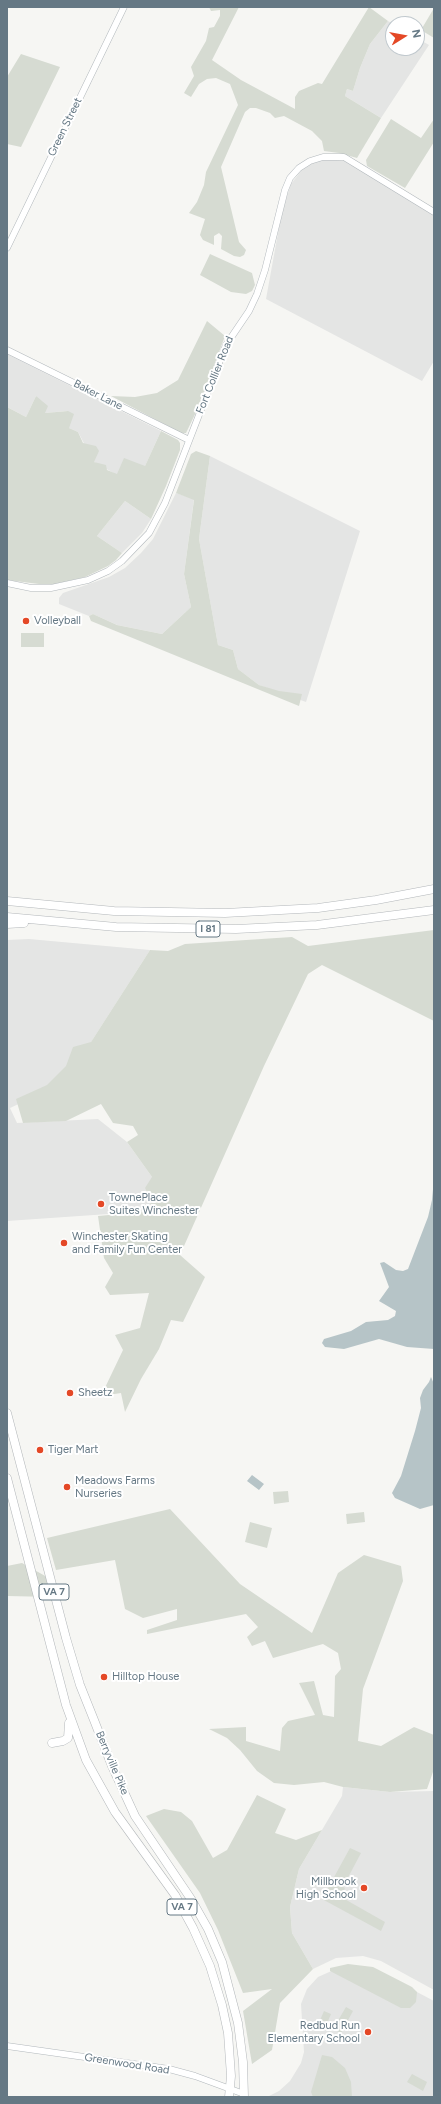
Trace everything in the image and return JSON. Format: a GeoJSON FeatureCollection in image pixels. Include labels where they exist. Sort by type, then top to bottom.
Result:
{"type":"FeatureCollection","features":[{"type":"Feature","properties":{"kind":"highway","name":"I 81"},"geometry":{"type":"LineString","coordinates":[[7,901],[114,911],[190,914],[281,911],[354,904],[434,889]]}},
{"type":"Feature","properties":{"kind":"highway"},"geometry":{"type":"LineString","coordinates":[[7,895],[114,911]]}},
{"type":"Feature","properties":{"kind":"highway","name":"I 81"},"geometry":{"type":"LineString","coordinates":[[7,917],[116,927],[192,930],[266,928],[363,920],[434,910]]}},
{"type":"Feature","properties":{"kind":"highway"},"geometry":{"type":"LineString","coordinates":[[7,924],[116,927]]}},
{"type":"Feature","properties":{"kind":"highway","name":"Berryville Pike"},"geometry":{"type":"LineString","coordinates":[[7,1413],[66,1638],[80,1685],[136,1816],[191,1899],[208,1929],[222,1962],[238,2023],[244,2096]]}},
{"type":"Feature","properties":{"kind":"highway","name":"Berryville Pike"},"geometry":{"type":"LineString","coordinates":[[7,1478],[66,1705],[75,1733],[95,1780],[115,1812],[174,1895],[205,1952],[217,1985],[228,2033],[230,2062],[229,2093]]}},
{"type":"Feature","properties":{"kind":"highway"},"geometry":{"type":"LineString","coordinates":[[52,1743],[63,1741],[69,1735],[66,1705]]}},
{"type":"Feature","properties":{"kind":"street","name":"Green Street"},"geometry":{"type":"LineString","coordinates":[[7,248],[124,7]]}},
{"type":"Feature","properties":{"kind":"street","name":"Fort Collier Road"},"geometry":{"type":"LineString","coordinates":[[7,583],[36,588],[67,586],[98,576],[122,561],[144,540],[156,521],[226,345],[255,298],[265,270],[285,190],[290,178],[299,168],[316,158],[337,156],[344,157],[434,212]]}},
{"type":"Feature","properties":{"kind":"street","name":"Baker Lane"},"geometry":{"type":"LineString","coordinates":[[7,350],[188,440]]}},
{"type":"Feature","properties":{"kind":"street","name":"Greenwood Road"},"geometry":{"type":"LineString","coordinates":[[7,2046],[169,2069],[195,2076],[229,2093],[244,2096]]}},
{"type":"Feature","properties":{"kind":"shaded area"},"geometry":{"type":"Polygon","coordinates":[[[209,7],[239,7],[212,60],[241,80],[295,109],[295,97],[299,91],[318,83],[322,84],[369,7],[385,19],[385,25],[370,44],[360,68],[353,91],[347,89],[345,96],[381,118],[357,158],[324,151],[322,141],[312,131],[284,116],[275,118],[270,113],[256,108],[250,108],[245,112],[221,167],[239,242],[246,250],[244,255],[240,257],[234,256],[221,249],[222,236],[219,233],[214,236],[214,245],[203,240],[200,235],[205,219],[189,213],[197,202],[204,185],[206,172],[238,105],[230,84],[216,78],[207,79],[199,84],[191,97],[184,93],[194,76],[191,67],[206,41],[209,28],[214,27],[220,16],[220,10],[211,11],[209,7]]]}},
{"type":"Feature","properties":{"kind":"shaded area"},"geometry":{"type":"Polygon","coordinates":[[[434,8],[434,38],[425,32],[425,23],[434,8]]]}},
{"type":"Feature","properties":{"kind":"shaded area"},"geometry":{"type":"Polygon","coordinates":[[[385,25],[385,56],[422,56],[381,118],[345,96],[347,89],[353,91],[360,68],[370,44],[385,25]]]}},
{"type":"Feature","properties":{"kind":"shaded area"},"geometry":{"type":"Polygon","coordinates":[[[425,43],[429,45],[425,51],[425,43]]]}},
{"type":"Feature","properties":{"kind":"shaded area"},"geometry":{"type":"Polygon","coordinates":[[[21,54],[60,67],[21,147],[7,144],[7,77],[21,54]]]}},
{"type":"Feature","properties":{"kind":"shaded area"},"geometry":{"type":"Polygon","coordinates":[[[391,119],[421,138],[434,119],[434,142],[405,188],[367,166],[366,160],[391,119]]]}},
{"type":"Feature","properties":{"kind":"shaded area"},"geometry":{"type":"Polygon","coordinates":[[[327,159],[346,161],[434,215],[434,361],[422,381],[266,299],[282,211],[291,184],[301,171],[315,162],[327,159]]]}},
{"type":"Feature","properties":{"kind":"shaded area"},"geometry":{"type":"Polygon","coordinates":[[[210,254],[252,273],[255,285],[252,291],[246,294],[231,292],[200,275],[210,254]]]}},
{"type":"Feature","properties":{"kind":"shaded area"},"geometry":{"type":"Polygon","coordinates":[[[207,321],[225,336],[199,406],[186,433],[181,433],[111,396],[135,397],[157,393],[178,380],[207,321]]]}},
{"type":"Feature","properties":{"kind":"shaded area"},"geometry":{"type":"Polygon","coordinates":[[[7,354],[161,431],[145,466],[117,475],[94,462],[78,432],[69,428],[67,411],[45,413],[36,396],[26,417],[7,407],[7,354]]]}},
{"type":"Feature","properties":{"kind":"shaded area"},"geometry":{"type":"Polygon","coordinates":[[[36,396],[48,406],[45,413],[68,411],[74,414],[69,428],[78,432],[83,443],[96,446],[99,451],[94,462],[106,465],[107,470],[117,474],[124,458],[145,466],[161,431],[178,440],[180,443],[180,450],[151,519],[125,501],[97,536],[122,553],[116,560],[108,566],[85,577],[55,584],[39,584],[7,580],[7,407],[26,417],[36,396]]]}},
{"type":"Feature","properties":{"kind":"shaded area"},"geometry":{"type":"Polygon","coordinates":[[[196,451],[210,456],[199,539],[218,645],[233,650],[238,669],[259,685],[279,691],[302,694],[299,706],[91,621],[89,616],[93,614],[117,625],[162,634],[191,607],[184,574],[194,500],[176,493],[191,454],[196,451]]]}},
{"type":"Feature","properties":{"kind":"shaded area"},"geometry":{"type":"Polygon","coordinates":[[[210,456],[360,531],[306,702],[259,685],[238,669],[233,650],[218,645],[199,539],[210,456]]]}},
{"type":"Feature","properties":{"kind":"shaded area"},"geometry":{"type":"Polygon","coordinates":[[[176,493],[194,499],[184,574],[191,607],[162,634],[117,625],[93,614],[89,616],[59,604],[59,598],[63,593],[109,577],[125,568],[141,553],[153,539],[176,493]]]}},
{"type":"Feature","properties":{"kind":"shaded area"},"geometry":{"type":"Polygon","coordinates":[[[125,501],[151,519],[142,533],[122,553],[97,536],[125,501]]]}},
{"type":"Feature","properties":{"kind":"shaded area"},"geometry":{"type":"Polygon","coordinates":[[[21,633],[44,633],[44,647],[21,647],[21,633]]]}},
{"type":"Feature","properties":{"kind":"shaded area"},"geometry":{"type":"Polygon","coordinates":[[[434,930],[434,1021],[322,965],[308,974],[264,1066],[180,1255],[205,1277],[183,1322],[171,1320],[159,1349],[141,1379],[125,1412],[121,1393],[101,1396],[123,1350],[115,1335],[140,1328],[149,1293],[110,1295],[105,1287],[113,1273],[104,1258],[98,1216],[142,1212],[152,1202],[145,1188],[152,1177],[127,1142],[138,1135],[133,1126],[113,1123],[101,1104],[66,1121],[23,1123],[16,1099],[47,1085],[66,1066],[73,1047],[91,1042],[150,950],[168,951],[185,944],[292,937],[308,946],[434,930]]]}},
{"type":"Feature","properties":{"kind":"shaded area"},"geometry":{"type":"Polygon","coordinates":[[[29,939],[150,950],[86,1050],[55,1087],[10,1108],[17,1123],[98,1119],[127,1142],[152,1177],[152,1211],[7,1221],[7,940],[29,939]]]}},
{"type":"Feature","properties":{"kind":"shaded area"},"geometry":{"type":"Polygon","coordinates":[[[434,1178],[434,1349],[407,1347],[379,1339],[344,1349],[325,1347],[322,1343],[324,1339],[351,1331],[366,1322],[388,1320],[395,1316],[396,1311],[379,1301],[389,1287],[380,1263],[384,1262],[396,1270],[403,1271],[408,1269],[428,1217],[432,1200],[434,1178]]]}},
{"type":"Feature","properties":{"kind":"shaded area"},"geometry":{"type":"Polygon","coordinates":[[[431,1377],[434,1384],[434,1505],[420,1509],[395,1498],[392,1493],[401,1476],[415,1431],[421,1408],[420,1398],[431,1377]]]}},
{"type":"Feature","properties":{"kind":"shaded area"},"geometry":{"type":"Polygon","coordinates":[[[252,1475],[264,1484],[259,1490],[247,1481],[252,1475]]]}},
{"type":"Feature","properties":{"kind":"shaded area"},"geometry":{"type":"Polygon","coordinates":[[[288,1491],[289,1502],[274,1504],[273,1492],[288,1491]]]}},
{"type":"Feature","properties":{"kind":"shaded area"},"geometry":{"type":"Polygon","coordinates":[[[170,1509],[240,1584],[312,1633],[338,1573],[364,1555],[401,1566],[403,1581],[363,1689],[358,1741],[381,1746],[414,1727],[434,1735],[434,1769],[427,1789],[390,1792],[343,1787],[324,1782],[294,1785],[274,1783],[257,1771],[240,1750],[227,1738],[209,1729],[246,1727],[246,1741],[280,1751],[282,1728],[288,1721],[315,1715],[299,1683],[314,1681],[323,1715],[334,1717],[335,1676],[341,1669],[338,1653],[323,1644],[273,1658],[265,1641],[252,1646],[247,1637],[258,1627],[246,1614],[147,1634],[147,1630],[177,1620],[177,1609],[143,1618],[125,1609],[115,1560],[56,1570],[47,1538],[170,1509]]]}},
{"type":"Feature","properties":{"kind":"shaded area"},"geometry":{"type":"Polygon","coordinates":[[[364,1512],[365,1522],[347,1524],[346,1514],[364,1512]]]}},
{"type":"Feature","properties":{"kind":"shaded area"},"geometry":{"type":"Polygon","coordinates":[[[250,1522],[272,1528],[267,1548],[245,1542],[250,1522]]]}},
{"type":"Feature","properties":{"kind":"shaded area"},"geometry":{"type":"Polygon","coordinates":[[[22,1563],[47,1577],[52,1597],[7,1596],[7,1566],[22,1563]]]}},
{"type":"Feature","properties":{"kind":"shaded area","name":"Millbrook High School"},"geometry":{"type":"Polygon","coordinates":[[[343,1787],[390,1792],[434,1791],[434,1990],[381,1961],[363,1956],[336,1958],[313,1969],[292,1933],[290,1907],[299,1869],[342,1796],[343,1787]]]}},
{"type":"Feature","properties":{"kind":"shaded area"},"geometry":{"type":"Polygon","coordinates":[[[257,1795],[286,1809],[275,1833],[296,1840],[322,1830],[299,1869],[290,1907],[292,1933],[313,1969],[280,2003],[272,2050],[252,2064],[243,2011],[272,1989],[243,1993],[218,1930],[200,1893],[146,1816],[164,1809],[181,1812],[192,1821],[213,1858],[227,1850],[257,1795]]]}},
{"type":"Feature","properties":{"kind":"shaded area"},"geometry":{"type":"Polygon","coordinates":[[[350,1848],[361,1853],[344,1885],[333,1879],[350,1848]]]}},
{"type":"Feature","properties":{"kind":"shaded area"},"geometry":{"type":"Polygon","coordinates":[[[332,1881],[345,1888],[341,1897],[385,1922],[381,1931],[322,1899],[332,1881]]]}},
{"type":"Feature","properties":{"kind":"shaded area"},"geometry":{"type":"Polygon","coordinates":[[[348,1964],[373,1967],[412,1987],[417,1992],[416,2002],[410,2008],[401,2008],[330,1971],[330,1968],[348,1964]]]}},
{"type":"Feature","properties":{"kind":"shaded area","name":"Redbud Run Elementary School"},"geometry":{"type":"Polygon","coordinates":[[[336,1969],[381,1973],[434,2001],[434,2097],[267,2097],[279,2091],[290,2081],[301,2063],[304,2052],[301,2004],[307,1989],[318,1977],[336,1969]]]}},
{"type":"Feature","properties":{"kind":"shaded area"},"geometry":{"type":"Polygon","coordinates":[[[346,2007],[353,2011],[341,2033],[333,2029],[346,2007]]]}},
{"type":"Feature","properties":{"kind":"shaded area"},"geometry":{"type":"Polygon","coordinates":[[[324,2011],[331,2014],[325,2028],[318,2025],[324,2011]]]}},
{"type":"Feature","properties":{"kind":"shaded area"},"geometry":{"type":"Polygon","coordinates":[[[322,2055],[332,2057],[345,2068],[351,2082],[352,2097],[313,2097],[311,2092],[322,2055]]]}},
{"type":"Feature","properties":{"kind":"shaded area"},"geometry":{"type":"Polygon","coordinates":[[[412,2074],[427,2082],[423,2091],[407,2082],[412,2074]]]}},
{"type":"Feature","properties":{"kind":"place","name":"Volleyball"},"geometry":{"type":"Point","coordinates":[26,621]}},
{"type":"Feature","properties":{"kind":"place","name":"TownePlace Suites Winchester"},"geometry":{"type":"Point","coordinates":[101,1204]}},
{"type":"Feature","properties":{"kind":"place","name":"Winchester Skating and Family Fun Center"},"geometry":{"type":"Point","coordinates":[64,1243]}},
{"type":"Feature","properties":{"kind":"place","name":"Sheetz"},"geometry":{"type":"Point","coordinates":[70,1393]}},
{"type":"Feature","properties":{"kind":"place","name":"Tiger Mart"},"geometry":{"type":"Point","coordinates":[40,1450]}},
{"type":"Feature","properties":{"kind":"place","name":"Meadows Farms Nurseries"},"geometry":{"type":"Point","coordinates":[67,1487]}},
{"type":"Feature","properties":{"kind":"place","name":"Hilltop House"},"geometry":{"type":"Point","coordinates":[104,1677]}},
{"type":"Feature","properties":{"kind":"place","name":"Millbrook High School"},"geometry":{"type":"Point","coordinates":[364,1888]}},
{"type":"Feature","properties":{"kind":"place","name":"Redbud Run Elementary School"},"geometry":{"type":"Point","coordinates":[368,2032]}}]}
